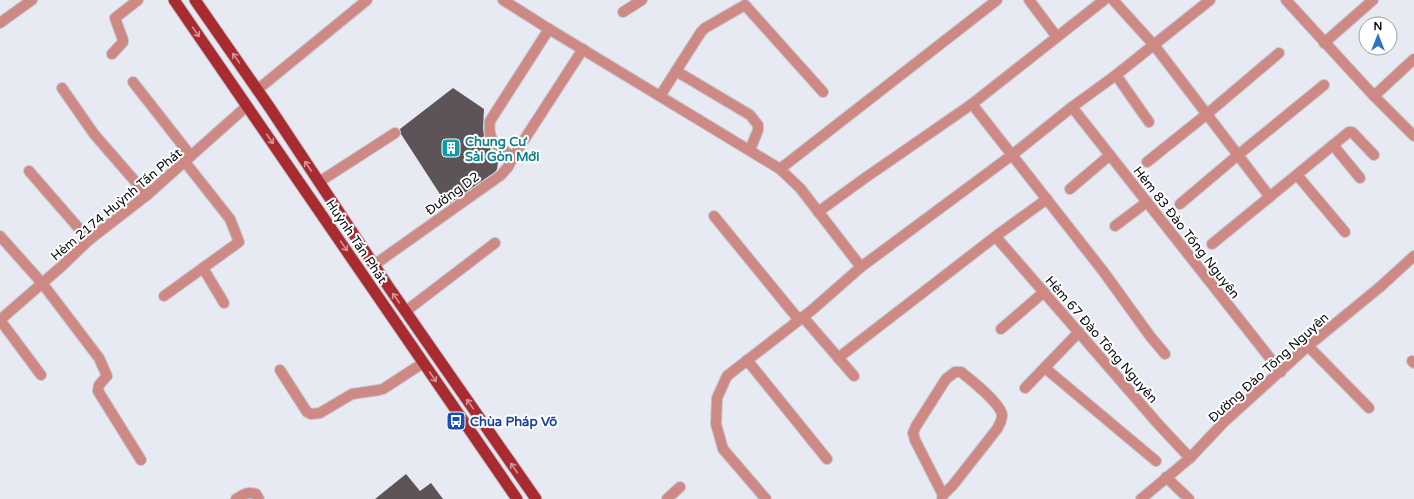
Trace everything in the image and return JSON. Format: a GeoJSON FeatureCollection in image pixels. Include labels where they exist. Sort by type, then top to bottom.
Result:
{"type":"FeatureCollection","features":[{"type":"Feature","properties":{"kind":"main road","name":"Huỳnh Tấn Phát"},"geometry":{"type":"LineString","coordinates":[[174,0],[517,499]]}},
{"type":"Feature","properties":{"kind":"main road","name":"Huỳnh Tấn Phát"},"geometry":{"type":"LineString","coordinates":[[195,0],[374,265],[536,499]]}},
{"type":"Feature","properties":{"kind":"main road"},"geometry":{"type":"LineString","coordinates":[[480,445],[493,436]]}},
{"type":"Feature","properties":{"kind":"street"},"geometry":{"type":"LineString","coordinates":[[0,22],[32,0]]}},
{"type":"Feature","properties":{"kind":"street"},"geometry":{"type":"LineString","coordinates":[[112,54],[123,42],[115,18],[138,0]]}},
{"type":"Feature","properties":{"kind":"street"},"geometry":{"type":"LineString","coordinates":[[257,90],[367,0]]}},
{"type":"Feature","properties":{"kind":"street"},"geometry":{"type":"LineString","coordinates":[[503,0],[780,169],[800,188],[861,267]]}},
{"type":"Feature","properties":{"kind":"street"},"geometry":{"type":"LineString","coordinates":[[623,12],[642,0]]}},
{"type":"Feature","properties":{"kind":"street"},"geometry":{"type":"LineString","coordinates":[[780,169],[998,0]]}},
{"type":"Feature","properties":{"kind":"street"},"geometry":{"type":"LineString","coordinates":[[1029,0],[1057,37]]}},
{"type":"Feature","properties":{"kind":"street"},"geometry":{"type":"LineString","coordinates":[[818,212],[972,104],[1104,0]]}},
{"type":"Feature","properties":{"kind":"street"},"geometry":{"type":"LineString","coordinates":[[1113,0],[1154,45],[1270,197]]}},
{"type":"Feature","properties":{"kind":"street"},"geometry":{"type":"LineString","coordinates":[[766,499],[724,449],[716,424],[718,398],[727,376],[801,319],[861,267],[1012,155],[1210,0]]}},
{"type":"Feature","properties":{"kind":"street"},"geometry":{"type":"LineString","coordinates":[[1286,0],[1324,43],[1414,136]]}},
{"type":"Feature","properties":{"kind":"street"},"geometry":{"type":"LineString","coordinates":[[1324,43],[1372,0]]}},
{"type":"Feature","properties":{"kind":"street"},"geometry":{"type":"LineString","coordinates":[[660,96],[701,32],[705,28],[748,3],[823,92]]}},
{"type":"Feature","properties":{"kind":"street"},"geometry":{"type":"LineString","coordinates":[[512,157],[491,140],[488,130],[490,121],[549,29]]}},
{"type":"Feature","properties":{"kind":"street","name":"Đường D2"},"geometry":{"type":"LineString","coordinates":[[374,265],[501,175],[508,167],[512,157],[583,49]]}},
{"type":"Feature","properties":{"kind":"street"},"geometry":{"type":"LineString","coordinates":[[1147,162],[1279,53]]}},
{"type":"Feature","properties":{"kind":"street"},"geometry":{"type":"LineString","coordinates":[[1374,96],[1414,59]]}},
{"type":"Feature","properties":{"kind":"street"},"geometry":{"type":"LineString","coordinates":[[676,71],[750,115],[758,126],[758,130],[750,150]]}},
{"type":"Feature","properties":{"kind":"street"},"geometry":{"type":"LineString","coordinates":[[1116,75],[1149,122]]}},
{"type":"Feature","properties":{"kind":"street"},"geometry":{"type":"LineString","coordinates":[[133,82],[230,219],[233,230],[239,240],[238,244],[164,296]]}},
{"type":"Feature","properties":{"kind":"street"},"geometry":{"type":"LineString","coordinates":[[1180,204],[1238,154],[1324,85]]}},
{"type":"Feature","properties":{"kind":"street"},"geometry":{"type":"LineString","coordinates":[[62,88],[94,134],[147,195]]}},
{"type":"Feature","properties":{"kind":"street"},"geometry":{"type":"LineString","coordinates":[[972,104],[1103,271],[1150,336],[1165,354]]}},
{"type":"Feature","properties":{"kind":"street","name":"Hẻm 2174 Huỳnh Tấn Phát"},"geometry":{"type":"LineString","coordinates":[[0,320],[89,240],[147,195],[247,106]]}},
{"type":"Feature","properties":{"kind":"street","name":"Hẻm 83 Đào Tống Nguyên"},"geometry":{"type":"LineString","coordinates":[[1072,107],[1281,372]]}},
{"type":"Feature","properties":{"kind":"street"},"geometry":{"type":"LineString","coordinates":[[1212,244],[1349,132],[1352,132],[1374,154]]}},
{"type":"Feature","properties":{"kind":"street"},"geometry":{"type":"LineString","coordinates":[[319,182],[395,133]]}},
{"type":"Feature","properties":{"kind":"street"},"geometry":{"type":"LineString","coordinates":[[1333,146],[1360,178]]}},
{"type":"Feature","properties":{"kind":"street"},"geometry":{"type":"LineString","coordinates":[[1070,189],[1110,155]]}},
{"type":"Feature","properties":{"kind":"street"},"geometry":{"type":"LineString","coordinates":[[28,171],[89,240]]}},
{"type":"Feature","properties":{"kind":"street"},"geometry":{"type":"LineString","coordinates":[[1297,175],[1345,232]]}},
{"type":"Feature","properties":{"kind":"street"},"geometry":{"type":"LineString","coordinates":[[838,358],[996,236],[1047,200]]}},
{"type":"Feature","properties":{"kind":"street"},"geometry":{"type":"LineString","coordinates":[[1115,226],[1147,202]]}},
{"type":"Feature","properties":{"kind":"street"},"geometry":{"type":"LineString","coordinates":[[714,216],[801,319],[854,376]]}},
{"type":"Feature","properties":{"kind":"street"},"geometry":{"type":"LineString","coordinates":[[0,236],[42,283],[99,358],[107,376],[99,385],[98,391],[141,460]]}},
{"type":"Feature","properties":{"kind":"street","name":"Hẻm 67 Đào Tông Nguyên"},"geometry":{"type":"LineString","coordinates":[[996,236],[1159,425],[1190,458]]}},
{"type":"Feature","properties":{"kind":"street"},"geometry":{"type":"LineString","coordinates":[[406,311],[495,243]]}},
{"type":"Feature","properties":{"kind":"street","name":"Đường Đào Tông Nguyên"},"geometry":{"type":"LineString","coordinates":[[1141,499],[1190,458],[1224,422],[1308,346],[1380,287],[1414,256]]}},
{"type":"Feature","properties":{"kind":"street"},"geometry":{"type":"LineString","coordinates":[[203,268],[224,303]]}},
{"type":"Feature","properties":{"kind":"street"},"geometry":{"type":"LineString","coordinates":[[1001,329],[1044,292]]}},
{"type":"Feature","properties":{"kind":"street"},"geometry":{"type":"LineString","coordinates":[[0,320],[41,375]]}},
{"type":"Feature","properties":{"kind":"street"},"geometry":{"type":"LineString","coordinates":[[1025,388],[1079,332]]}},
{"type":"Feature","properties":{"kind":"street"},"geometry":{"type":"LineString","coordinates":[[1308,346],[1369,408]]}},
{"type":"Feature","properties":{"kind":"street"},"geometry":{"type":"LineString","coordinates":[[747,360],[827,459]]}},
{"type":"Feature","properties":{"kind":"street"},"geometry":{"type":"LineString","coordinates":[[280,370],[307,412],[315,414],[320,413],[352,394],[383,389],[423,363]]}},
{"type":"Feature","properties":{"kind":"street"},"geometry":{"type":"LineString","coordinates":[[1045,368],[1156,461]]}},
{"type":"Feature","properties":{"kind":"street"},"geometry":{"type":"LineString","coordinates":[[955,372],[961,372],[997,405],[1002,413],[1001,422],[943,497],[913,433],[946,379],[955,372]]}},
{"type":"Feature","properties":{"kind":"street"},"geometry":{"type":"LineString","coordinates":[[1166,477],[1188,499]]}},
{"type":"Feature","properties":{"kind":"street"},"geometry":{"type":"LineString","coordinates":[[667,499],[680,487]]}},
{"type":"Feature","properties":{"kind":"street"},"geometry":{"type":"LineString","coordinates":[[236,499],[245,493],[250,492],[256,494],[259,499]]}},
{"type":"Feature","properties":{"kind":"building","name":"Chung Cư Sài Gòn Mới"},"geometry":{"type":"Polygon","coordinates":[[[453,88],[484,109],[483,128],[485,141],[498,162],[495,172],[447,205],[401,134],[400,129],[453,88]]]}},
{"type":"Feature","properties":{"kind":"building"},"geometry":{"type":"Polygon","coordinates":[[[406,474],[420,491],[431,483],[443,499],[375,499],[406,474]]]}},
{"type":"Feature","properties":{"kind":"place","name":"Chung Cư Sài Gòn Mới"},"geometry":{"type":"Point","coordinates":[451,148]}},
{"type":"Feature","properties":{"kind":"place","name":"Chùa Pháp Võ"},"geometry":{"type":"Point","coordinates":[456,421]}}]}
